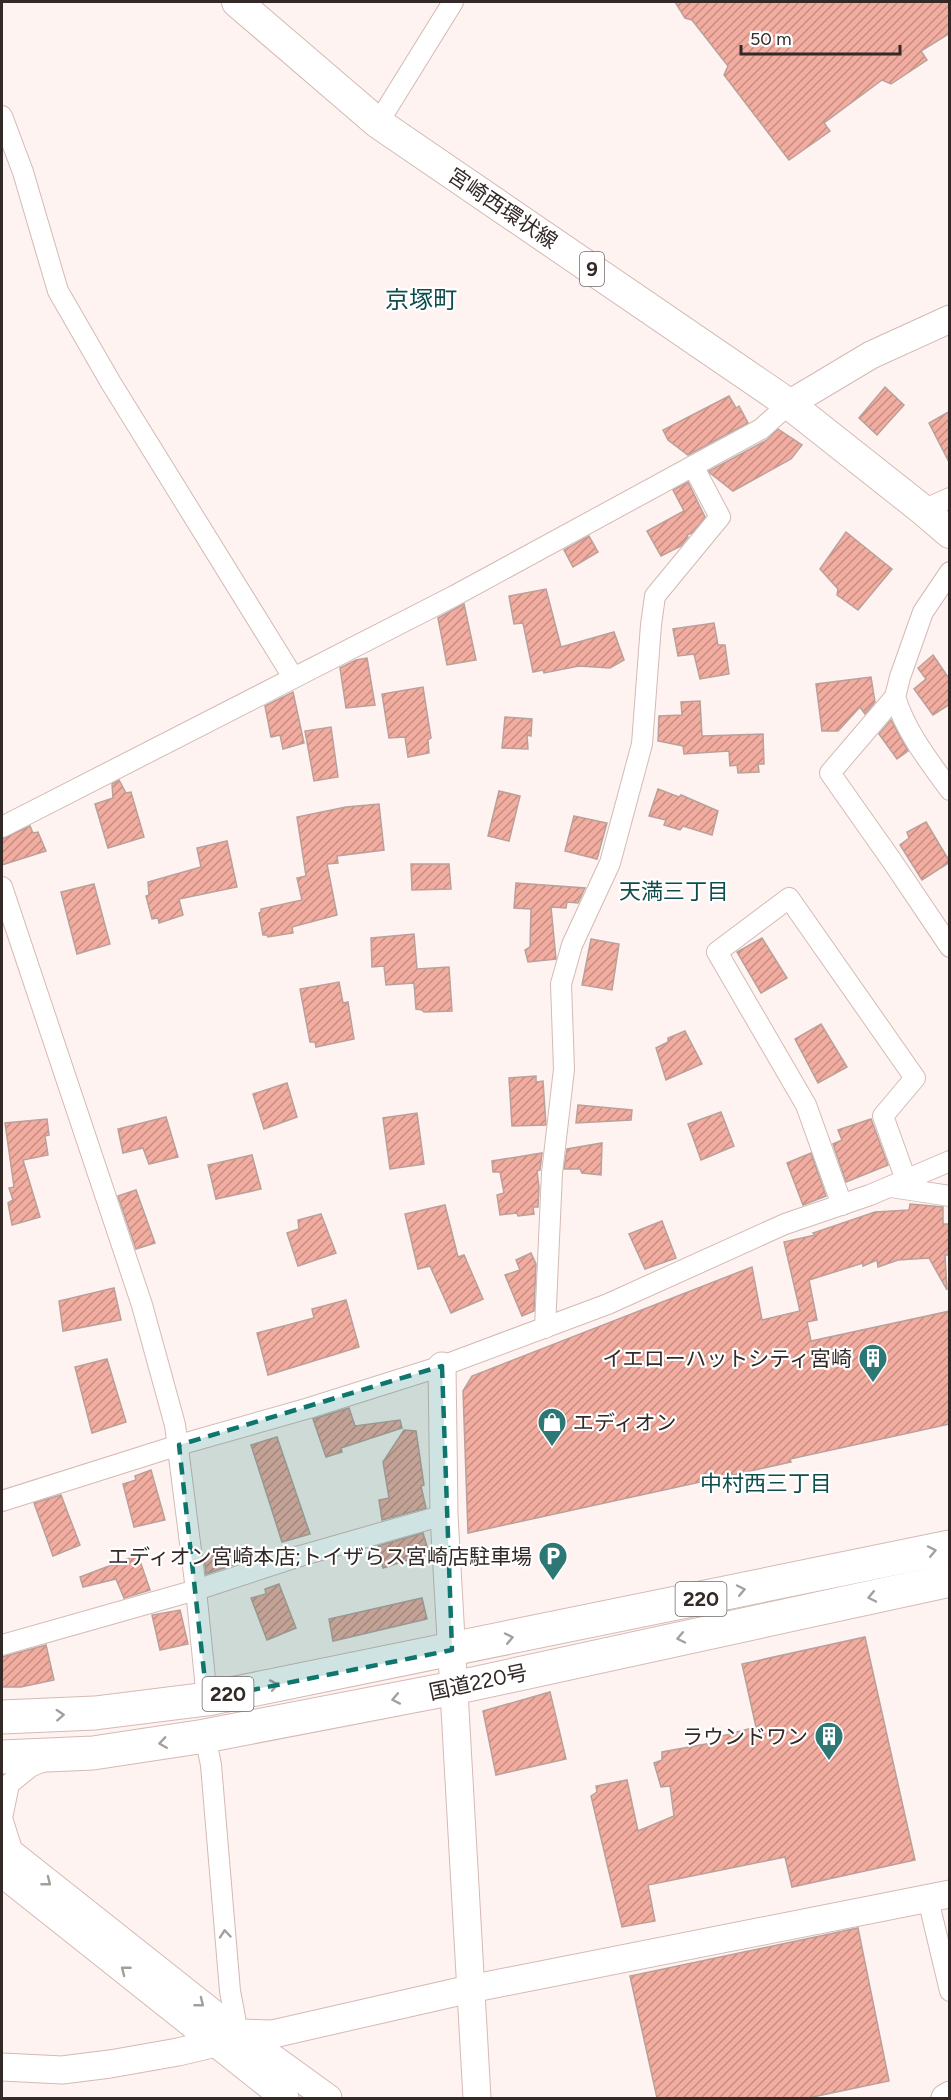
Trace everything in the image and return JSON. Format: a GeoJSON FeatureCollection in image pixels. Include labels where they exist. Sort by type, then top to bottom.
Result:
{"type":"FeatureCollection","features":[{"type":"Feature","properties":{"kind":"highway","name":"国道220号"},"geometry":{"type":"LineString","coordinates":[[2,1717],[94,1713],[207,1699],[950,1547]]}},
{"type":"Feature","properties":{"kind":"highway","name":"国道220号"},"geometry":{"type":"LineString","coordinates":[[2,1756],[93,1753],[205,1736],[454,1688],[950,1580]]}},
{"type":"Feature","properties":{"kind":"main road","name":"宮崎西環状線"},"geometry":{"type":"LineString","coordinates":[[237,2],[378,123],[789,404],[950,533]]}},
{"type":"Feature","properties":{"kind":"street"},"geometry":{"type":"LineString","coordinates":[[378,123],[453,2]]}},
{"type":"Feature","properties":{"kind":"street"},"geometry":{"type":"LineString","coordinates":[[2,116],[23,172],[58,291],[123,403],[293,677]]}},
{"type":"Feature","properties":{"kind":"street"},"geometry":{"type":"LineString","coordinates":[[2,827],[454,596],[761,429],[789,404],[872,355],[950,319]]}},
{"type":"Feature","properties":{"kind":"street"},"geometry":{"type":"LineString","coordinates":[[545,1328],[552,1173],[564,1070],[561,984],[572,945],[610,862],[642,744],[655,596],[720,516],[693,466]]}},
{"type":"Feature","properties":{"kind":"street"},"geometry":{"type":"LineString","coordinates":[[922,510],[950,498]]}},
{"type":"Feature","properties":{"kind":"street"},"geometry":{"type":"LineString","coordinates":[[950,572],[923,612],[895,697],[830,773],[950,947]]}},
{"type":"Feature","properties":{"kind":"street"},"geometry":{"type":"LineString","coordinates":[[895,697],[901,717],[913,738],[950,790]]}},
{"type":"Feature","properties":{"kind":"street"},"geometry":{"type":"LineString","coordinates":[[2,887],[142,1305],[175,1425],[207,1699]]}},
{"type":"Feature","properties":{"kind":"street"},"geometry":{"type":"LineString","coordinates":[[842,1205],[806,1105],[717,952],[789,898],[915,1078],[883,1116],[899,1184]]}},
{"type":"Feature","properties":{"kind":"street"},"geometry":{"type":"LineString","coordinates":[[2,1501],[178,1445],[309,1408],[442,1366],[608,1304],[785,1224],[899,1184],[950,1161]]}},
{"type":"Feature","properties":{"kind":"street"},"geometry":{"type":"LineString","coordinates":[[899,1184],[950,1196]]}},
{"type":"Feature","properties":{"kind":"street"},"geometry":{"type":"LineString","coordinates":[[442,1366],[444,1515],[477,2098]]}},
{"type":"Feature","properties":{"kind":"street"},"geometry":{"type":"LineString","coordinates":[[2,1645],[196,1590],[300,1556],[444,1515]]}},
{"type":"Feature","properties":{"kind":"street"},"geometry":{"type":"LineString","coordinates":[[205,1736],[211,1765],[230,1991],[227,2038]]}},
{"type":"Feature","properties":{"kind":"street"},"geometry":{"type":"LineString","coordinates":[[59,1754],[30,1767],[9,1784],[2,1818],[6,1858],[227,2038],[285,2098]]}},
{"type":"Feature","properties":{"kind":"street"},"geometry":{"type":"LineString","coordinates":[[2,2067],[62,2070],[110,2064],[227,2038],[273,2034],[470,1989],[939,1897],[950,1991]]}},
{"type":"Feature","properties":{"kind":"street"},"geometry":{"type":"LineString","coordinates":[[227,2038],[328,2098]]}},
{"type":"Feature","properties":{"kind":"street"},"geometry":{"type":"LineString","coordinates":[[945,2098],[950,2095]]}},
{"type":"Feature","properties":{"kind":"highlighted area"},"geometry":{"type":"Polygon","coordinates":[[[442,1366],[452,1650],[207,1699],[179,1445],[442,1366]]]}},
{"type":"Feature","properties":{"kind":"building"},"geometry":{"type":"Polygon","coordinates":[[[675,2],[950,2],[950,33],[921,51],[927,60],[891,84],[882,80],[824,123],[830,131],[789,160],[724,75],[728,66],[692,20],[685,18],[675,2]]]}},
{"type":"Feature","properties":{"kind":"building"},"geometry":{"type":"Polygon","coordinates":[[[885,387],[904,405],[877,435],[859,418],[885,387]]]}},
{"type":"Feature","properties":{"kind":"building"},"geometry":{"type":"Polygon","coordinates":[[[729,396],[736,408],[739,406],[748,423],[688,455],[668,440],[663,430],[729,396]]]}},
{"type":"Feature","properties":{"kind":"building"},"geometry":{"type":"Polygon","coordinates":[[[950,411],[950,464],[929,423],[950,411]]]}},
{"type":"Feature","properties":{"kind":"building"},"geometry":{"type":"Polygon","coordinates":[[[778,429],[802,445],[791,459],[733,491],[710,473],[709,471],[767,440],[778,429]]]}},
{"type":"Feature","properties":{"kind":"building"},"geometry":{"type":"Polygon","coordinates":[[[688,482],[705,517],[692,533],[687,535],[688,537],[681,546],[661,556],[647,531],[684,511],[673,490],[688,482]]]}},
{"type":"Feature","properties":{"kind":"building"},"geometry":{"type":"Polygon","coordinates":[[[846,532],[892,569],[858,610],[837,595],[838,589],[820,569],[846,532]]]}},
{"type":"Feature","properties":{"kind":"building"},"geometry":{"type":"Polygon","coordinates":[[[589,536],[598,552],[573,567],[564,550],[589,536]]]}},
{"type":"Feature","properties":{"kind":"building"},"geometry":{"type":"Polygon","coordinates":[[[546,589],[561,647],[614,632],[624,660],[610,668],[579,666],[544,673],[543,670],[533,672],[523,623],[514,624],[509,596],[546,589]]]}},
{"type":"Feature","properties":{"kind":"building"},"geometry":{"type":"Polygon","coordinates":[[[464,604],[476,660],[447,665],[438,618],[464,604]]]}},
{"type":"Feature","properties":{"kind":"building"},"geometry":{"type":"Polygon","coordinates":[[[714,623],[718,645],[725,645],[729,674],[700,679],[694,654],[678,656],[673,629],[714,623]]]}},
{"type":"Feature","properties":{"kind":"building"},"geometry":{"type":"Polygon","coordinates":[[[933,655],[950,680],[950,704],[933,715],[914,689],[926,679],[918,668],[933,655]]]}},
{"type":"Feature","properties":{"kind":"building"},"geometry":{"type":"Polygon","coordinates":[[[367,658],[375,705],[346,708],[340,668],[356,660],[367,658]]]}},
{"type":"Feature","properties":{"kind":"building"},"geometry":{"type":"Polygon","coordinates":[[[871,677],[875,702],[865,714],[860,707],[838,731],[822,731],[816,684],[871,677]]]}},
{"type":"Feature","properties":{"kind":"building"},"geometry":{"type":"Polygon","coordinates":[[[423,687],[431,738],[428,740],[429,753],[408,757],[405,737],[389,738],[382,694],[423,687]]]}},
{"type":"Feature","properties":{"kind":"building"},"geometry":{"type":"Polygon","coordinates":[[[293,692],[304,743],[283,749],[280,735],[271,737],[265,706],[293,692]]]}},
{"type":"Feature","properties":{"kind":"building"},"geometry":{"type":"Polygon","coordinates":[[[700,701],[702,736],[763,734],[764,764],[758,764],[759,772],[738,773],[737,765],[730,766],[729,751],[684,754],[683,746],[658,741],[659,716],[682,715],[681,702],[700,701]]]}},
{"type":"Feature","properties":{"kind":"building"},"geometry":{"type":"Polygon","coordinates":[[[505,717],[532,719],[531,736],[527,735],[528,749],[502,748],[505,717]]]}},
{"type":"Feature","properties":{"kind":"building"},"geometry":{"type":"Polygon","coordinates":[[[891,720],[908,751],[897,759],[879,734],[891,720]]]}},
{"type":"Feature","properties":{"kind":"building"},"geometry":{"type":"Polygon","coordinates":[[[331,727],[338,777],[314,781],[305,731],[331,727]]]}},
{"type":"Feature","properties":{"kind":"building"},"geometry":{"type":"Polygon","coordinates":[[[119,780],[126,793],[131,792],[144,837],[108,848],[95,804],[113,798],[112,784],[119,780]]]}},
{"type":"Feature","properties":{"kind":"building"},"geometry":{"type":"Polygon","coordinates":[[[658,789],[679,797],[681,795],[718,811],[712,835],[683,826],[680,830],[664,825],[666,820],[649,816],[658,789]]]}},
{"type":"Feature","properties":{"kind":"building"},"geometry":{"type":"Polygon","coordinates":[[[499,791],[520,796],[509,841],[488,836],[499,791]]]}},
{"type":"Feature","properties":{"kind":"building"},"geometry":{"type":"Polygon","coordinates":[[[379,804],[384,850],[337,856],[338,863],[327,864],[337,915],[292,927],[293,933],[268,937],[263,935],[259,913],[261,909],[302,900],[297,878],[306,876],[297,817],[346,807],[379,804]]]}},
{"type":"Feature","properties":{"kind":"building"},"geometry":{"type":"Polygon","coordinates":[[[574,816],[607,823],[597,859],[565,851],[574,816]]]}},
{"type":"Feature","properties":{"kind":"building"},"geometry":{"type":"Polygon","coordinates":[[[926,822],[950,862],[922,880],[900,845],[909,838],[907,832],[926,822]]]}},
{"type":"Feature","properties":{"kind":"building"},"geometry":{"type":"Polygon","coordinates":[[[30,826],[33,833],[38,832],[46,851],[2,865],[2,839],[30,826]]]}},
{"type":"Feature","properties":{"kind":"building"},"geometry":{"type":"Polygon","coordinates":[[[227,841],[237,887],[179,899],[183,915],[159,923],[158,918],[152,919],[146,896],[149,895],[148,882],[201,867],[197,848],[227,841]]]}},
{"type":"Feature","properties":{"kind":"building"},"geometry":{"type":"Polygon","coordinates":[[[411,864],[449,864],[451,889],[412,890],[411,864]]]}},
{"type":"Feature","properties":{"kind":"building"},"geometry":{"type":"Polygon","coordinates":[[[516,883],[585,888],[578,903],[567,902],[566,908],[551,907],[556,959],[528,962],[525,950],[530,947],[531,909],[514,908],[516,883]]]}},
{"type":"Feature","properties":{"kind":"building"},"geometry":{"type":"Polygon","coordinates":[[[94,884],[110,944],[77,954],[61,892],[94,884]]]}},
{"type":"Feature","properties":{"kind":"building"},"geometry":{"type":"Polygon","coordinates":[[[414,934],[417,969],[449,967],[452,1011],[424,1012],[416,1009],[414,983],[386,985],[384,966],[372,967],[371,938],[414,934]]]}},
{"type":"Feature","properties":{"kind":"building"},"geometry":{"type":"Polygon","coordinates":[[[762,938],[787,978],[761,993],[737,952],[762,938]]]}},
{"type":"Feature","properties":{"kind":"building"},"geometry":{"type":"Polygon","coordinates":[[[591,939],[619,944],[612,990],[582,985],[591,939]]]}},
{"type":"Feature","properties":{"kind":"building"},"geometry":{"type":"Polygon","coordinates":[[[339,982],[343,1003],[348,1002],[354,1039],[316,1047],[315,1042],[310,1042],[300,989],[339,982]]]}},
{"type":"Feature","properties":{"kind":"building"},"geometry":{"type":"Polygon","coordinates":[[[821,1024],[847,1067],[818,1083],[795,1039],[821,1024]]]}},
{"type":"Feature","properties":{"kind":"building"},"geometry":{"type":"Polygon","coordinates":[[[685,1031],[702,1064],[666,1080],[656,1048],[668,1042],[668,1038],[685,1031]]]}},
{"type":"Feature","properties":{"kind":"building"},"geometry":{"type":"Polygon","coordinates":[[[536,1076],[536,1082],[543,1081],[546,1125],[512,1126],[509,1078],[536,1076]]]}},
{"type":"Feature","properties":{"kind":"building"},"geometry":{"type":"Polygon","coordinates":[[[287,1083],[297,1117],[264,1129],[253,1094],[287,1083]]]}},
{"type":"Feature","properties":{"kind":"building"},"geometry":{"type":"Polygon","coordinates":[[[578,1105],[632,1110],[631,1120],[576,1123],[578,1105]]]}},
{"type":"Feature","properties":{"kind":"building"},"geometry":{"type":"Polygon","coordinates":[[[721,1112],[734,1146],[701,1160],[688,1124],[721,1112]]]}},
{"type":"Feature","properties":{"kind":"building"},"geometry":{"type":"Polygon","coordinates":[[[417,1113],[424,1164],[390,1169],[383,1118],[417,1113]]]}},
{"type":"Feature","properties":{"kind":"building"},"geometry":{"type":"Polygon","coordinates":[[[166,1117],[178,1157],[149,1164],[143,1148],[123,1153],[118,1129],[166,1117]]]}},
{"type":"Feature","properties":{"kind":"building"},"geometry":{"type":"Polygon","coordinates":[[[47,1119],[49,1135],[45,1136],[48,1155],[23,1160],[40,1217],[12,1225],[8,1203],[13,1200],[9,1188],[14,1187],[5,1123],[47,1119]]]}},
{"type":"Feature","properties":{"kind":"building"},"geometry":{"type":"Polygon","coordinates":[[[871,1119],[888,1165],[846,1182],[833,1144],[842,1140],[838,1130],[871,1119]]]}},
{"type":"Feature","properties":{"kind":"building"},"geometry":{"type":"Polygon","coordinates":[[[602,1143],[601,1175],[582,1173],[580,1169],[564,1169],[567,1149],[602,1143]]]}},
{"type":"Feature","properties":{"kind":"building"},"geometry":{"type":"Polygon","coordinates":[[[542,1153],[540,1170],[537,1171],[538,1207],[533,1207],[534,1214],[500,1215],[497,1195],[504,1193],[500,1172],[493,1172],[492,1161],[542,1153]]]}},
{"type":"Feature","properties":{"kind":"building"},"geometry":{"type":"Polygon","coordinates":[[[811,1153],[826,1196],[803,1205],[787,1163],[811,1153]]]}},
{"type":"Feature","properties":{"kind":"building"},"geometry":{"type":"Polygon","coordinates":[[[252,1155],[261,1189],[216,1199],[208,1165],[252,1155]]]}},
{"type":"Feature","properties":{"kind":"building"},"geometry":{"type":"Polygon","coordinates":[[[136,1190],[155,1243],[136,1249],[118,1196],[136,1190]]]}},
{"type":"Feature","properties":{"kind":"building"},"geometry":{"type":"Polygon","coordinates":[[[910,1204],[943,1207],[943,1224],[950,1224],[950,1255],[945,1255],[947,1290],[929,1258],[898,1260],[878,1267],[877,1260],[863,1266],[863,1263],[809,1280],[817,1320],[807,1322],[811,1341],[950,1311],[950,1424],[790,1459],[791,1462],[468,1533],[463,1391],[472,1376],[752,1267],[762,1320],[800,1311],[784,1242],[815,1235],[813,1233],[875,1212],[909,1210],[910,1204]]]}},
{"type":"Feature","properties":{"kind":"building"},"geometry":{"type":"Polygon","coordinates":[[[445,1205],[458,1257],[464,1255],[483,1299],[451,1313],[430,1266],[418,1269],[405,1214],[445,1205]]]}},
{"type":"Feature","properties":{"kind":"building"},"geometry":{"type":"Polygon","coordinates":[[[321,1214],[336,1253],[298,1266],[287,1233],[299,1229],[298,1220],[321,1214]]]}},
{"type":"Feature","properties":{"kind":"building"},"geometry":{"type":"Polygon","coordinates":[[[662,1221],[676,1258],[645,1269],[629,1234],[662,1221]]]}},
{"type":"Feature","properties":{"kind":"building"},"geometry":{"type":"Polygon","coordinates":[[[531,1253],[536,1264],[534,1311],[522,1316],[505,1275],[520,1270],[516,1260],[531,1253]]]}},
{"type":"Feature","properties":{"kind":"building"},"geometry":{"type":"Polygon","coordinates":[[[114,1288],[121,1320],[63,1331],[59,1301],[114,1288]]]}},
{"type":"Feature","properties":{"kind":"building"},"geometry":{"type":"Polygon","coordinates":[[[346,1300],[359,1347],[268,1375],[257,1333],[314,1318],[312,1309],[346,1300]]]}},
{"type":"Feature","properties":{"kind":"building"},"geometry":{"type":"Polygon","coordinates":[[[107,1359],[126,1422],[92,1433],[75,1367],[107,1359]]]}},
{"type":"Feature","properties":{"kind":"building"},"geometry":{"type":"Polygon","coordinates":[[[349,1408],[355,1426],[400,1420],[402,1428],[341,1448],[342,1452],[326,1457],[313,1419],[349,1408]]]}},
{"type":"Feature","properties":{"kind":"building"},"geometry":{"type":"Polygon","coordinates":[[[404,1430],[416,1431],[424,1485],[421,1486],[426,1508],[382,1520],[379,1500],[389,1498],[383,1462],[404,1430]]]}},
{"type":"Feature","properties":{"kind":"building"},"geometry":{"type":"Polygon","coordinates":[[[277,1437],[310,1534],[282,1542],[251,1445],[277,1437]]]}},
{"type":"Feature","properties":{"kind":"building"},"geometry":{"type":"Polygon","coordinates":[[[151,1470],[165,1520],[134,1527],[123,1484],[136,1480],[135,1476],[151,1470]]]}},
{"type":"Feature","properties":{"kind":"building"},"geometry":{"type":"Polygon","coordinates":[[[61,1495],[80,1545],[53,1556],[34,1503],[61,1495]]]}},
{"type":"Feature","properties":{"kind":"building"},"geometry":{"type":"Polygon","coordinates":[[[423,1533],[429,1553],[383,1568],[378,1546],[423,1533]]]}},
{"type":"Feature","properties":{"kind":"building"},"geometry":{"type":"Polygon","coordinates":[[[228,1550],[233,1565],[206,1574],[204,1558],[228,1550]]]}},
{"type":"Feature","properties":{"kind":"building"},"geometry":{"type":"Polygon","coordinates":[[[138,1555],[150,1590],[124,1598],[116,1579],[83,1587],[80,1577],[138,1555]]]}},
{"type":"Feature","properties":{"kind":"building"},"geometry":{"type":"Polygon","coordinates":[[[279,1584],[296,1628],[267,1640],[251,1598],[266,1594],[265,1589],[279,1584]]]}},
{"type":"Feature","properties":{"kind":"building"},"geometry":{"type":"Polygon","coordinates":[[[422,1598],[427,1619],[333,1641],[329,1619],[422,1598]]]}},
{"type":"Feature","properties":{"kind":"building"},"geometry":{"type":"Polygon","coordinates":[[[180,1610],[188,1644],[160,1650],[152,1615],[180,1610]]]}},
{"type":"Feature","properties":{"kind":"building"},"geometry":{"type":"Polygon","coordinates":[[[865,1637],[915,1860],[792,1887],[785,1857],[648,1885],[655,1921],[622,1927],[591,1796],[597,1792],[596,1786],[627,1780],[638,1831],[674,1816],[670,1786],[661,1787],[654,1763],[662,1760],[662,1752],[717,1742],[718,1737],[756,1727],[742,1664],[865,1637]]]}},
{"type":"Feature","properties":{"kind":"building"},"geometry":{"type":"Polygon","coordinates":[[[46,1645],[54,1680],[21,1687],[2,1687],[2,1657],[46,1645]]]}},
{"type":"Feature","properties":{"kind":"building"},"geometry":{"type":"Polygon","coordinates":[[[550,1692],[566,1759],[496,1775],[483,1711],[550,1692]]]}},
{"type":"Feature","properties":{"kind":"building"},"geometry":{"type":"Polygon","coordinates":[[[858,1928],[889,2081],[808,2098],[657,2098],[630,1976],[858,1928]]]}},
{"type":"Feature","properties":{"kind":"place","name":"イエローハットシティ宮崎"},"geometry":{"type":"Point","coordinates":[873,1384]}},
{"type":"Feature","properties":{"kind":"place","name":"エディオン"},"geometry":{"type":"Point","coordinates":[552,1448]}},
{"type":"Feature","properties":{"kind":"place","name":"エディオン宮崎本店;トイザらス宮崎店駐車場"},"geometry":{"type":"Point","coordinates":[553,1582]}},
{"type":"Feature","properties":{"kind":"place","name":"ラウンドワン"},"geometry":{"type":"Point","coordinates":[829,1762]}},
{"type":"Feature","properties":{"kind":"district","name":"京塚町"},"geometry":{"type":"Point","coordinates":[421,299]}},
{"type":"Feature","properties":{"kind":"district","name":"天満三丁目"},"geometry":{"type":"Point","coordinates":[674,891]}},
{"type":"Feature","properties":{"kind":"district","name":"中村西三丁目"},"geometry":{"type":"Point","coordinates":[766,1483]}}]}
